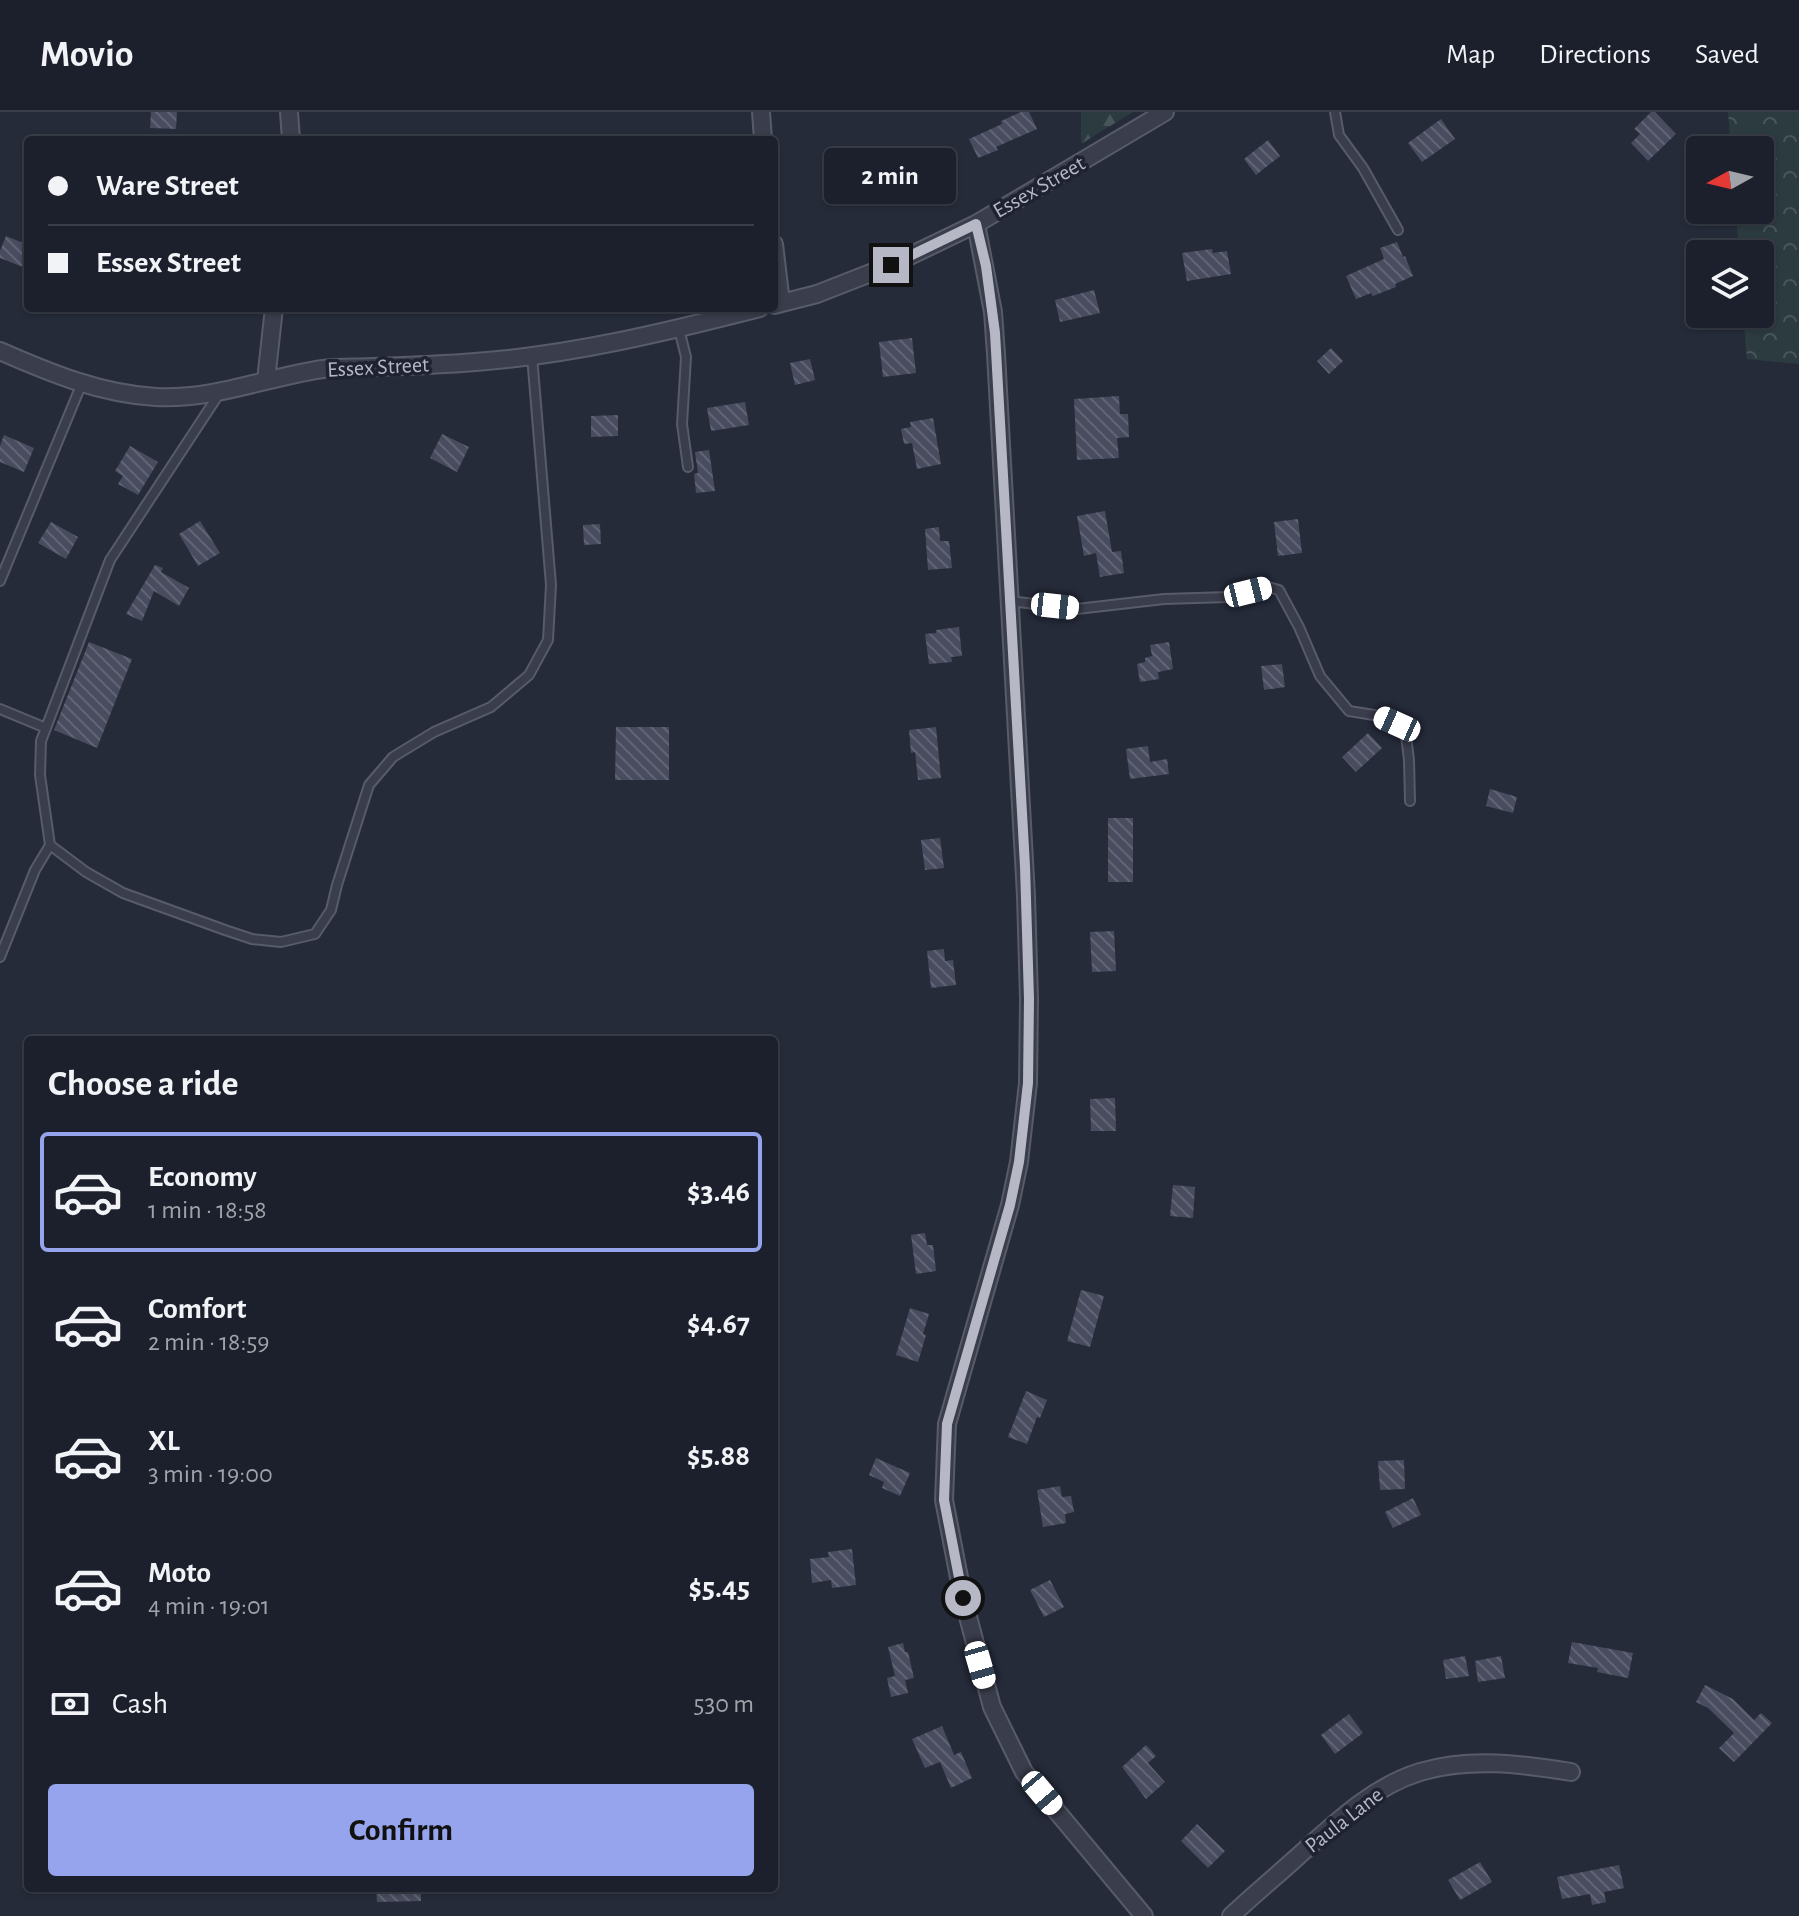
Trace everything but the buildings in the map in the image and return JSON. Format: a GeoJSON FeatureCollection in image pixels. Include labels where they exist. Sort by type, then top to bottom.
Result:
{"type":"FeatureCollection","features":[{"type":"Feature","properties":{"kind":"street"},"geometry":{"type":"LineString","coordinates":[[289,112],[291,136]]}},
{"type":"Feature","properties":{"kind":"street"},"geometry":{"type":"LineString","coordinates":[[761,112],[763,136]]}},
{"type":"Feature","properties":{"kind":"street","name":"Essex Street"},"geometry":{"type":"LineString","coordinates":[[778,304],[817,294],[891,265],[976,224],[1165,112]]}},
{"type":"Feature","properties":{"kind":"street"},"geometry":{"type":"LineString","coordinates":[[976,224],[993,312],[1027,911],[1028,1083],[1019,1162],[1010,1205],[947,1424],[944,1500],[958,1577],[992,1707],[1024,1772],[1144,1916]]}},
{"type":"Feature","properties":{"kind":"street"},"geometry":{"type":"LineString","coordinates":[[266,380],[274,312]]}},
{"type":"Feature","properties":{"kind":"street","name":"Essex Street"},"geometry":{"type":"LineString","coordinates":[[0,351],[82,383],[118,393],[159,397],[219,393],[326,369],[474,363],[532,356],[618,342],[745,312]]}},
{"type":"Feature","properties":{"kind":"street","name":"Paula Lane"},"geometry":{"type":"LineString","coordinates":[[1231,1916],[1323,1834],[1393,1782],[1445,1766],[1484,1763],[1519,1763],[1571,1772]]}},
{"type":"Feature","properties":{"kind":"lane"},"geometry":{"type":"LineString","coordinates":[[1335,112],[1339,135],[1363,168],[1398,230]]}},
{"type":"Feature","properties":{"kind":"lane"},"geometry":{"type":"LineString","coordinates":[[679,329],[686,357],[682,424],[688,467]]}},
{"type":"Feature","properties":{"kind":"lane"},"geometry":{"type":"LineString","coordinates":[[50,845],[86,872],[123,893],[225,930],[252,939],[281,942],[315,934],[331,910],[369,785],[393,757],[434,732],[491,707],[529,675],[548,640],[551,585],[532,356]]}},
{"type":"Feature","properties":{"kind":"lane"},"geometry":{"type":"LineString","coordinates":[[0,581],[82,383]]}},
{"type":"Feature","properties":{"kind":"lane"},"geometry":{"type":"LineString","coordinates":[[0,957],[35,870],[50,845],[40,775],[41,741],[110,560],[219,393]]}},
{"type":"Feature","properties":{"kind":"lane"},"geometry":{"type":"LineString","coordinates":[[1010,601],[1077,609],[1164,599],[1229,597],[1268,587],[1279,590],[1320,676],[1349,711],[1380,716],[1397,724],[1406,736],[1410,801]]}},
{"type":"Feature","properties":{"kind":"lane"},"geometry":{"type":"LineString","coordinates":[[0,709],[46,728]]}},
{"type":"Feature","properties":{"kind":"green space"},"geometry":{"type":"Polygon","coordinates":[[[1081,112],[1133,112],[1081,144],[1081,112]]]}},
{"type":"Feature","properties":{"kind":"green space"},"geometry":{"type":"Polygon","coordinates":[[[1728,112],[1799,112],[1799,364],[1747,359],[1744,328],[1774,328],[1774,240],[1738,240],[1737,224],[1774,224],[1774,136],[1730,136],[1728,112]]]}},
{"type":"Feature","properties":{"kind":"route"},"geometry":{"type":"LineString","coordinates":[[891,265],[976,224],[993,312],[1009,570],[1027,922],[1028,1083],[1019,1162],[1010,1205],[947,1424],[944,1500],[963,1598]]}}]}
